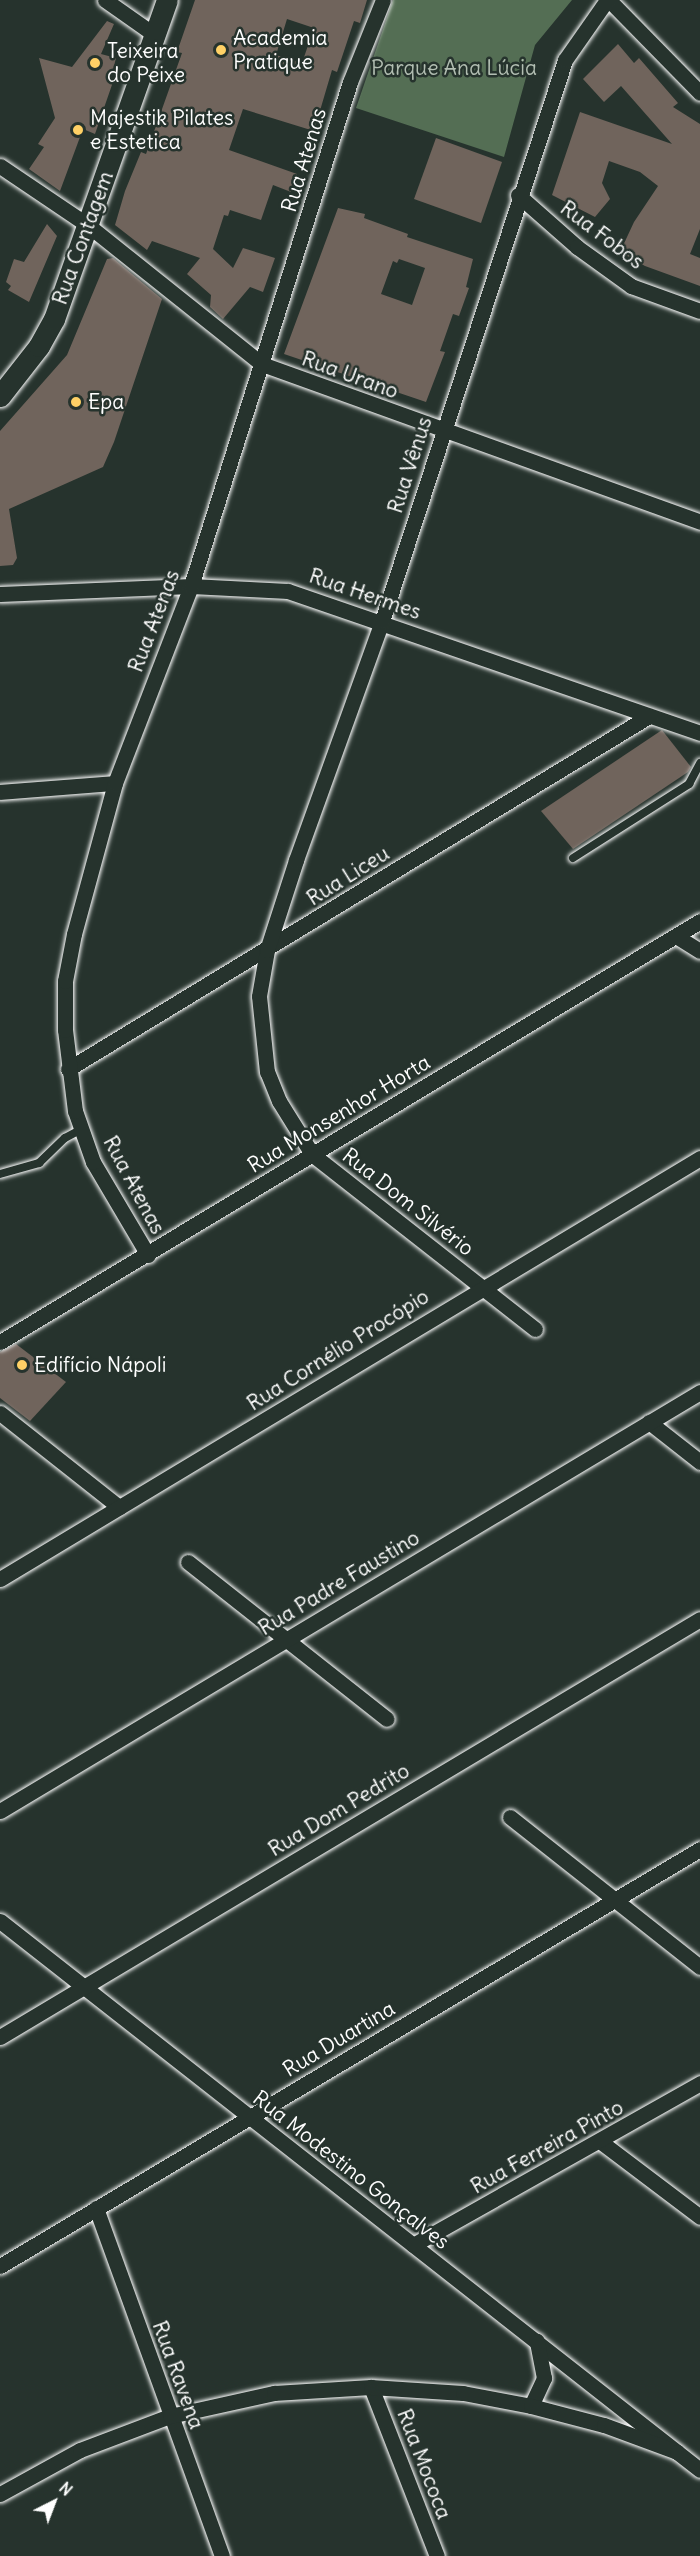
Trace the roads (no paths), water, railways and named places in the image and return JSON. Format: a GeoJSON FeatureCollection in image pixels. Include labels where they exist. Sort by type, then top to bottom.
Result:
{"type":"FeatureCollection","features":[{"type":"Feature","properties":{"kind":"street"},"geometry":{"type":"LineString","coordinates":[[105,0],[155,35]]}},
{"type":"Feature","properties":{"kind":"street","name":"Rua Contagem"},"geometry":{"type":"LineString","coordinates":[[0,396],[39,346],[54,319],[168,0]]}},
{"type":"Feature","properties":{"kind":"street","name":"Rua Atenas"},"geometry":{"type":"LineString","coordinates":[[148,1255],[93,1161],[82,1129],[68,1069],[65,981],[86,878],[115,783],[191,586],[350,82],[383,0]]}},
{"type":"Feature","properties":{"kind":"street"},"geometry":{"type":"LineString","coordinates":[[608,0],[700,93]]}},
{"type":"Feature","properties":{"kind":"street","name":"Rua Vênus"},"geometry":{"type":"LineString","coordinates":[[267,950],[382,621],[519,195],[565,60],[608,0]]}},
{"type":"Feature","properties":{"kind":"street","name":"Rua Urano"},"geometry":{"type":"LineString","coordinates":[[0,166],[89,226],[262,364],[443,432],[700,522]]}},
{"type":"Feature","properties":{"kind":"street","name":"Rua Fobos"},"geometry":{"type":"LineString","coordinates":[[519,195],[577,247],[631,286],[700,311]]}},
{"type":"Feature","properties":{"kind":"street","name":"Rua Hermes"},"geometry":{"type":"LineString","coordinates":[[0,594],[191,586],[288,591],[382,621],[700,733]]}},
{"type":"Feature","properties":{"kind":"street","name":"Rua Liceu"},"geometry":{"type":"LineString","coordinates":[[68,1069],[649,716]]}},
{"type":"Feature","properties":{"kind":"street"},"geometry":{"type":"LineString","coordinates":[[0,792],[115,783]]}},
{"type":"Feature","properties":{"kind":"street","name":"Rua Monsenhor Horta"},"geometry":{"type":"LineString","coordinates":[[0,1342],[700,921]]}},
{"type":"Feature","properties":{"kind":"street"},"geometry":{"type":"LineString","coordinates":[[676,936],[700,951]]}},
{"type":"Feature","properties":{"kind":"street","name":"Rua Dom Silvério"},"geometry":{"type":"LineString","coordinates":[[267,950],[259,996],[267,1072],[279,1101],[312,1154],[535,1329]]}},
{"type":"Feature","properties":{"kind":"street","name":"Rua Cornélio Procópio"},"geometry":{"type":"LineString","coordinates":[[0,1579],[481,1286],[700,1158]]}},
{"type":"Feature","properties":{"kind":"street","name":"Rua Padre Faustino"},"geometry":{"type":"LineString","coordinates":[[0,1811],[700,1392]]}},
{"type":"Feature","properties":{"kind":"street"},"geometry":{"type":"LineString","coordinates":[[0,1413],[119,1507]]}},
{"type":"Feature","properties":{"kind":"street"},"geometry":{"type":"LineString","coordinates":[[649,1422],[700,1462]]}},
{"type":"Feature","properties":{"kind":"street"},"geometry":{"type":"LineString","coordinates":[[188,1562],[284,1641],[387,1719]]}},
{"type":"Feature","properties":{"kind":"street","name":"Rua Dom Pedrito"},"geometry":{"type":"LineString","coordinates":[[0,2037],[700,1619]]}},
{"type":"Feature","properties":{"kind":"street"},"geometry":{"type":"LineString","coordinates":[[510,1817],[700,1967]]}},
{"type":"Feature","properties":{"kind":"street","name":"Rua Duartina"},"geometry":{"type":"LineString","coordinates":[[0,2266],[700,1849]]}},
{"type":"Feature","properties":{"kind":"street","name":"Rua Modestino Gonçalves"},"geometry":{"type":"LineString","coordinates":[[0,1921],[700,2470]]}},
{"type":"Feature","properties":{"kind":"street","name":"Rua Ferreira Pinto"},"geometry":{"type":"LineString","coordinates":[[413,2245],[601,2142],[700,2083]]}},
{"type":"Feature","properties":{"kind":"street"},"geometry":{"type":"LineString","coordinates":[[601,2142],[700,2217]]}},
{"type":"Feature","properties":{"kind":"street","name":"Rua Ravena"},"geometry":{"type":"LineString","coordinates":[[96,2208],[222,2556]]}},
{"type":"Feature","properties":{"kind":"street"},"geometry":{"type":"LineString","coordinates":[[531,2406],[544,2378],[537,2341]]}},
{"type":"Feature","properties":{"kind":"street"},"geometry":{"type":"LineString","coordinates":[[0,2494],[80,2450],[170,2416],[274,2393],[371,2387],[463,2393],[531,2406],[604,2426],[677,2452]]}},
{"type":"Feature","properties":{"kind":"street","name":"Rua Mococa"},"geometry":{"type":"LineString","coordinates":[[371,2387],[437,2556]]}},
{"type":"Feature","properties":{"kind":"lane"},"geometry":{"type":"LineString","coordinates":[[573,858],[689,784],[700,763]]}},
{"type":"Feature","properties":{"kind":"lane"},"geometry":{"type":"LineString","coordinates":[[0,1174],[39,1163],[65,1138],[82,1129]]}},
{"type":"Feature","properties":{"kind":"place","name":"Academia Pratique"},"geometry":{"type":"Point","coordinates":[221,50]}},
{"type":"Feature","properties":{"kind":"place","name":"Teixeira do Peixe"},"geometry":{"type":"Point","coordinates":[95,63]}},
{"type":"Feature","properties":{"kind":"place","name":"Majestik Pilates e Estetica"},"geometry":{"type":"Point","coordinates":[78,130]}},
{"type":"Feature","properties":{"kind":"place","name":"Epa"},"geometry":{"type":"Point","coordinates":[76,402]}},
{"type":"Feature","properties":{"kind":"place","name":"Edifício Nápoli"},"geometry":{"type":"Point","coordinates":[22,1365]}},
{"type":"Feature","properties":{"kind":"park label","name":"Parque Ana Lúcia"},"geometry":{"type":"Point","coordinates":[454,68]}}]}
